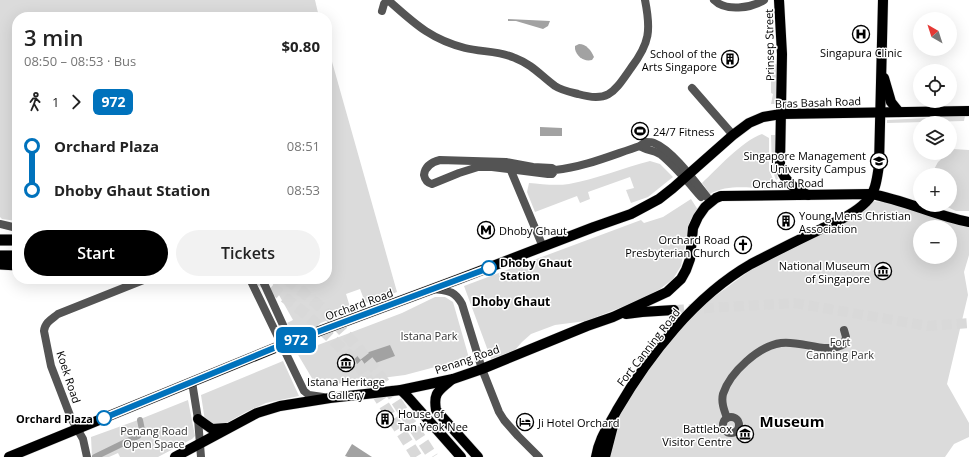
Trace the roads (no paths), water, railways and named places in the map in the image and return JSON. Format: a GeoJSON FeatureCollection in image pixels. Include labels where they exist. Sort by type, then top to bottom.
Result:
{"type":"FeatureCollection","features":[{"type":"Feature","properties":{"kind":"highway"},"geometry":{"type":"LineString","coordinates":[[0,240],[12,240]]}},
{"type":"Feature","properties":{"kind":"highway"},"geometry":{"type":"LineString","coordinates":[[0,256],[12,256]]}},
{"type":"Feature","properties":{"kind":"highway"},"geometry":{"type":"LineString","coordinates":[[0,264],[12,265]]}},
{"type":"Feature","properties":{"kind":"main road"},"geometry":{"type":"LineString","coordinates":[[871,194],[875,188],[878,177],[880,155],[883,0]]}},
{"type":"Feature","properties":{"kind":"main road","name":"Prinsep Street"},"geometry":{"type":"LineString","coordinates":[[780,2],[782,54],[780,170],[786,180],[810,196]]}},
{"type":"Feature","properties":{"kind":"main road"},"geometry":{"type":"LineString","coordinates":[[881,70],[891,102],[899,112]]}},
{"type":"Feature","properties":{"kind":"main road","name":"Bras Basah Road"},"geometry":{"type":"LineString","coordinates":[[687,177],[733,135],[749,123],[763,117],[781,114],[969,111]]}},
{"type":"Feature","properties":{"kind":"main road","name":"Orchard Road"},"geometry":{"type":"LineString","coordinates":[[9,457],[282,345],[641,209],[659,199],[687,177]]}},
{"type":"Feature","properties":{"kind":"main road","name":"Fort Canning Road"},"geometry":{"type":"LineString","coordinates":[[828,225],[850,208],[852,200],[849,194]]}},
{"type":"Feature","properties":{"kind":"main road","name":"Orchard Road"},"geometry":{"type":"LineString","coordinates":[[709,203],[718,197],[728,195],[810,196],[871,194],[891,198],[969,222]]}},
{"type":"Feature","properties":{"kind":"main road","name":"Fort Canning Road"},"geometry":{"type":"LineString","coordinates":[[596,457],[600,438],[610,420],[660,348],[692,310],[720,286],[749,266],[845,217],[867,201],[871,194]]}},
{"type":"Feature","properties":{"kind":"main road","name":"Penang Road"},"geometry":{"type":"LineString","coordinates":[[175,457],[267,409],[330,398],[400,390],[453,379],[482,369],[575,330],[612,317],[667,292],[681,279],[690,259],[695,222],[701,211],[709,203]]}},
{"type":"Feature","properties":{"kind":"main road"},"geometry":{"type":"LineString","coordinates":[[612,317],[642,312],[674,310]]}},
{"type":"Feature","properties":{"kind":"main road"},"geometry":{"type":"LineString","coordinates":[[453,379],[439,390],[435,401],[436,410],[478,457]]}},
{"type":"Feature","properties":{"kind":"main road"},"geometry":{"type":"LineString","coordinates":[[400,390],[461,457]]}},
{"type":"Feature","properties":{"kind":"main road"},"geometry":{"type":"LineString","coordinates":[[605,457],[618,408]]}},
{"type":"Feature","properties":{"kind":"main road"},"geometry":{"type":"LineString","coordinates":[[198,419],[212,428],[230,428]]}},
{"type":"Feature","properties":{"kind":"main road"},"geometry":{"type":"LineString","coordinates":[[444,438],[453,430]]}},
{"type":"Feature","properties":{"kind":"street"},"geometry":{"type":"LineString","coordinates":[[382,12],[384,4],[388,0],[423,30],[442,40],[465,48],[513,57],[533,67],[555,86],[561,89],[590,97],[600,98],[616,88],[637,60],[649,30],[649,20],[645,0]]}},
{"type":"Feature","properties":{"kind":"street"},"geometry":{"type":"LineString","coordinates":[[714,0],[722,6],[740,7],[749,6],[765,0],[780,2]]}},
{"type":"Feature","properties":{"kind":"street"},"geometry":{"type":"LineString","coordinates":[[692,88],[733,135]]}},
{"type":"Feature","properties":{"kind":"street"},"geometry":{"type":"LineString","coordinates":[[555,170],[552,174],[531,172],[509,166],[478,167],[445,178],[435,184],[429,183],[424,175],[426,168],[434,162],[440,160],[552,168],[555,170],[587,164],[628,146],[640,146],[644,149],[652,150],[660,154],[687,177],[709,203]]}},
{"type":"Feature","properties":{"kind":"street"},"geometry":{"type":"LineString","coordinates":[[509,166],[543,246]]}},
{"type":"Feature","properties":{"kind":"street"},"geometry":{"type":"LineString","coordinates":[[519,187],[524,177],[531,172]]}},
{"type":"Feature","properties":{"kind":"street"},"geometry":{"type":"LineString","coordinates":[[0,224],[12,227]]}},
{"type":"Feature","properties":{"kind":"street","name":"Koek Road"},"geometry":{"type":"LineString","coordinates":[[77,428],[71,418],[51,366],[44,330],[46,324],[58,314],[133,284]]}},
{"type":"Feature","properties":{"kind":"street"},"geometry":{"type":"LineString","coordinates":[[252,284],[304,391],[309,395],[330,398]]}},
{"type":"Feature","properties":{"kind":"street"},"geometry":{"type":"LineString","coordinates":[[264,284],[288,336],[299,339]]}},
{"type":"Feature","properties":{"kind":"street"},"geometry":{"type":"LineString","coordinates":[[432,289],[448,291],[458,297],[462,304],[482,369],[502,416],[539,457]]}},
{"type":"Feature","properties":{"kind":"street"},"geometry":{"type":"LineString","coordinates":[[727,418],[722,404],[723,394],[731,378],[759,351],[781,343],[835,349],[844,344],[846,337],[844,330]]}},
{"type":"Feature","properties":{"kind":"street"},"geometry":{"type":"LineString","coordinates":[[192,382],[201,443],[201,457]]}},
{"type":"Feature","properties":{"kind":"street"},"geometry":{"type":"LineString","coordinates":[[77,428],[83,439],[87,457]]}},
{"type":"Feature","properties":{"kind":"street"},"geometry":{"type":"LineString","coordinates":[[201,443],[205,457]]}},
{"type":"Feature","properties":{"kind":"waterway"},"geometry":{"type":"LineString","coordinates":[[95,457],[138,436],[142,430],[140,420]]}},
{"type":"Feature","properties":{"kind":"tunnel"},"geometry":{"type":"LineString","coordinates":[[266,284],[307,315],[358,364],[417,457]]}},
{"type":"Feature","properties":{"kind":"tunnel"},"geometry":{"type":"LineString","coordinates":[[293,284],[323,309],[358,348],[380,376],[433,457]]}},
{"type":"Feature","properties":{"kind":"tunnel"},"geometry":{"type":"LineString","coordinates":[[674,310],[794,303],[928,326],[969,323]]}},
{"type":"Feature","properties":{"kind":"place","name":"Singapura Clinic"},"geometry":{"type":"Point","coordinates":[861,34]}},
{"type":"Feature","properties":{"kind":"place","name":"School of the Arts Singapore"},"geometry":{"type":"Point","coordinates":[730,59]}},
{"type":"Feature","properties":{"kind":"place","name":"24/7 Fitness"},"geometry":{"type":"Point","coordinates":[640,131]}},
{"type":"Feature","properties":{"kind":"place","name":"Singapore Management University Campus"},"geometry":{"type":"Point","coordinates":[879,161]}},
{"type":"Feature","properties":{"kind":"place","name":"Young Mens Christian Association"},"geometry":{"type":"Point","coordinates":[786,221]}},
{"type":"Feature","properties":{"kind":"place","name":"Dhoby Ghaut"},"geometry":{"type":"Point","coordinates":[486,230]}},
{"type":"Feature","properties":{"kind":"place","name":"Orchard Road Presbyterian Church"},"geometry":{"type":"Point","coordinates":[743,245]}},
{"type":"Feature","properties":{"kind":"place","name":"Dhoby Ghaut Station"},"geometry":{"type":"Point","coordinates":[489,268]}},
{"type":"Feature","properties":{"kind":"place","name":"National Museum of Singapore"},"geometry":{"type":"Point","coordinates":[883,271]}},
{"type":"Feature","properties":{"kind":"place","name":"Istana Heritage Gallery"},"geometry":{"type":"Point","coordinates":[346,363]}},
{"type":"Feature","properties":{"kind":"place","name":"Orchard Plaza"},"geometry":{"type":"Point","coordinates":[104,418]}},
{"type":"Feature","properties":{"kind":"place","name":"House of Tan Yeok Nee"},"geometry":{"type":"Point","coordinates":[385,419]}},
{"type":"Feature","properties":{"kind":"place","name":"Ji Hotel Orchard"},"geometry":{"type":"Point","coordinates":[525,422]}},
{"type":"Feature","properties":{"kind":"place","name":"Battlebox Visitor Centre"},"geometry":{"type":"Point","coordinates":[745,434]}},
{"type":"Feature","properties":{"kind":"district","name":"Dhoby Ghaut"},"geometry":{"type":"Point","coordinates":[511,301]}},
{"type":"Feature","properties":{"kind":"district","name":"Museum"},"geometry":{"type":"Point","coordinates":[792,421]}},
{"type":"Feature","properties":{"kind":"park label","name":"Istana Park"},"geometry":{"type":"Point","coordinates":[429,335]}},
{"type":"Feature","properties":{"kind":"park label","name":"Fort Canning Park"},"geometry":{"type":"Point","coordinates":[840,347]}},
{"type":"Feature","properties":{"kind":"park label","name":"Penang Road Open Space"},"geometry":{"type":"Point","coordinates":[154,436]}}]}
